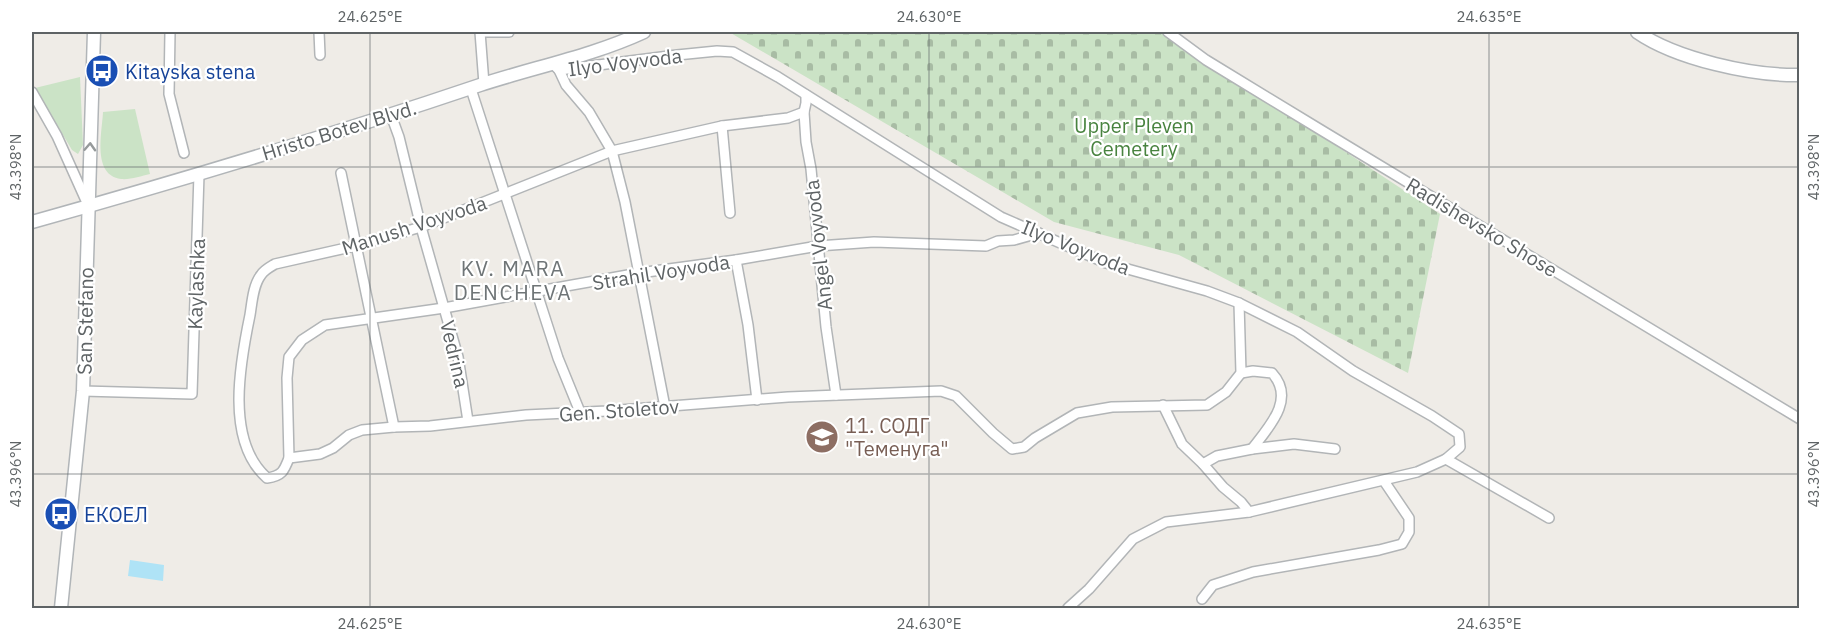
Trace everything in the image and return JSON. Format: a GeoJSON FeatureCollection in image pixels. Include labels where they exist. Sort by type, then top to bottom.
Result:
{"type":"FeatureCollection","features":[{"type":"Feature","properties":{"kind":"street","name":"San Stefano"},"geometry":{"type":"LineString","coordinates":[[61,609],[83,391],[94,32]]}},
{"type":"Feature","properties":{"kind":"street"},"geometry":{"type":"LineString","coordinates":[[170,32],[168,94],[184,153]]}},
{"type":"Feature","properties":{"kind":"street"},"geometry":{"type":"LineString","coordinates":[[319,32],[320,55]]}},
{"type":"Feature","properties":{"kind":"street"},"geometry":{"type":"LineString","coordinates":[[484,84],[480,32],[509,32]]}},
{"type":"Feature","properties":{"kind":"street","name":"Hristo Botev Blvd."},"geometry":{"type":"LineString","coordinates":[[32,222],[199,174],[484,84],[556,67],[644,32]]}},
{"type":"Feature","properties":{"kind":"street","name":"Radishevsko Shose"},"geometry":{"type":"LineString","coordinates":[[1168,32],[1206,60],[1320,130],[1800,419]]}},
{"type":"Feature","properties":{"kind":"street"},"geometry":{"type":"LineString","coordinates":[[1637,32],[1652,42],[1702,60],[1776,75],[1800,75]]}},
{"type":"Feature","properties":{"kind":"street","name":"Ilyo Voyvoda"},"geometry":{"type":"LineString","coordinates":[[556,67],[717,51],[733,52],[778,76],[1001,217],[1106,263],[1207,291],[1239,303],[1297,332],[1353,371],[1459,434],[1460,447],[1446,459]]}},
{"type":"Feature","properties":{"kind":"street"},"geometry":{"type":"LineString","coordinates":[[556,67],[566,86],[589,112],[612,151],[625,202],[665,407]]}},
{"type":"Feature","properties":{"kind":"street"},"geometry":{"type":"LineString","coordinates":[[471,88],[558,358],[580,412]]}},
{"type":"Feature","properties":{"kind":"street"},"geometry":{"type":"LineString","coordinates":[[32,92],[57,136],[88,205]]}},
{"type":"Feature","properties":{"kind":"street","name":"Angel Voyvoda"},"geometry":{"type":"LineString","coordinates":[[806,95],[804,112],[826,327],[836,395]]}},
{"type":"Feature","properties":{"kind":"street","name":"Manush Voyvoda"},"geometry":{"type":"LineString","coordinates":[[289,458],[285,470],[276,476],[267,478],[254,463],[242,431],[238,399],[245,338],[259,277],[275,264],[355,246],[421,227],[612,151],[722,126],[788,118],[804,112]]}},
{"type":"Feature","properties":{"kind":"street","name":"Vedrina"},"geometry":{"type":"LineString","coordinates":[[391,115],[399,137],[421,227],[458,357],[468,421]]}},
{"type":"Feature","properties":{"kind":"street"},"geometry":{"type":"LineString","coordinates":[[722,126],[730,213]]}},
{"type":"Feature","properties":{"kind":"street"},"geometry":{"type":"LineString","coordinates":[[341,173],[394,427]]}},
{"type":"Feature","properties":{"kind":"street","name":"Kaylashka"},"geometry":{"type":"LineString","coordinates":[[83,391],[192,394],[199,174]]}},
{"type":"Feature","properties":{"kind":"street","name":"Strahil Voyvoda"},"geometry":{"type":"LineString","coordinates":[[289,458],[287,378],[289,357],[302,340],[325,325],[444,308],[639,273],[818,246],[874,242],[986,246],[998,241],[1014,240],[1039,233]]}},
{"type":"Feature","properties":{"kind":"street"},"geometry":{"type":"LineString","coordinates":[[736,260],[748,325],[757,400]]}},
{"type":"Feature","properties":{"kind":"street"},"geometry":{"type":"LineString","coordinates":[[1239,303],[1241,373],[1226,392],[1207,405],[1163,405],[1182,444],[1249,512]]}},
{"type":"Feature","properties":{"kind":"street"},"geometry":{"type":"LineString","coordinates":[[1241,373],[1253,371],[1272,373],[1280,382],[1282,393],[1277,416],[1252,449]]}},
{"type":"Feature","properties":{"kind":"street","name":"Gen. Stoletov"},"geometry":{"type":"LineString","coordinates":[[289,458],[320,454],[333,448],[349,435],[362,430],[430,426],[526,415],[836,395],[941,391],[956,396],[1012,449],[1024,447],[1077,413],[1112,407],[1163,405]]}},
{"type":"Feature","properties":{"kind":"street"},"geometry":{"type":"LineString","coordinates":[[1203,464],[1217,456],[1294,444],[1335,449]]}},
{"type":"Feature","properties":{"kind":"street"},"geometry":{"type":"LineString","coordinates":[[1068,609],[1133,539],[1166,522],[1249,512],[1384,481],[1417,472],[1446,459],[1549,518]]}},
{"type":"Feature","properties":{"kind":"street"},"geometry":{"type":"LineString","coordinates":[[1202,599],[1213,585],[1253,572],[1402,544],[1409,532],[1409,519],[1384,481]]}},
{"type":"Feature","properties":{"kind":"green space","name":"Upper Pleven Cemetery"},"geometry":{"type":"Polygon","coordinates":[[[729,32],[1163,32],[1440,214],[1408,373],[1179,255],[1054,222],[729,32]]]}},
{"type":"Feature","properties":{"kind":"green space"},"geometry":{"type":"Polygon","coordinates":[[[80,77],[83,145],[78,154],[72,150],[35,88],[80,77]]]}},
{"type":"Feature","properties":{"kind":"green space"},"geometry":{"type":"Polygon","coordinates":[[[135,109],[150,174],[121,179],[112,176],[102,162],[103,112],[135,109]]]}},
{"type":"Feature","properties":{"kind":"water"},"geometry":{"type":"Polygon","coordinates":[[[130,560],[164,565],[163,581],[128,576],[130,560]]]}},
{"type":"Feature","properties":{"kind":"place","name":"Kitayska stena"},"geometry":{"type":"Point","coordinates":[102,71]}},
{"type":"Feature","properties":{"kind":"place","name":"11. СОДГ \"Теменуга\""},"geometry":{"type":"Point","coordinates":[822,437]}},
{"type":"Feature","properties":{"kind":"place","name":"ЕКОЕЛ"},"geometry":{"type":"Point","coordinates":[61,514]}},
{"type":"Feature","properties":{"kind":"district","name":"KV. MARA DENCHEVA"},"geometry":{"type":"Point","coordinates":[513,280]}}]}
